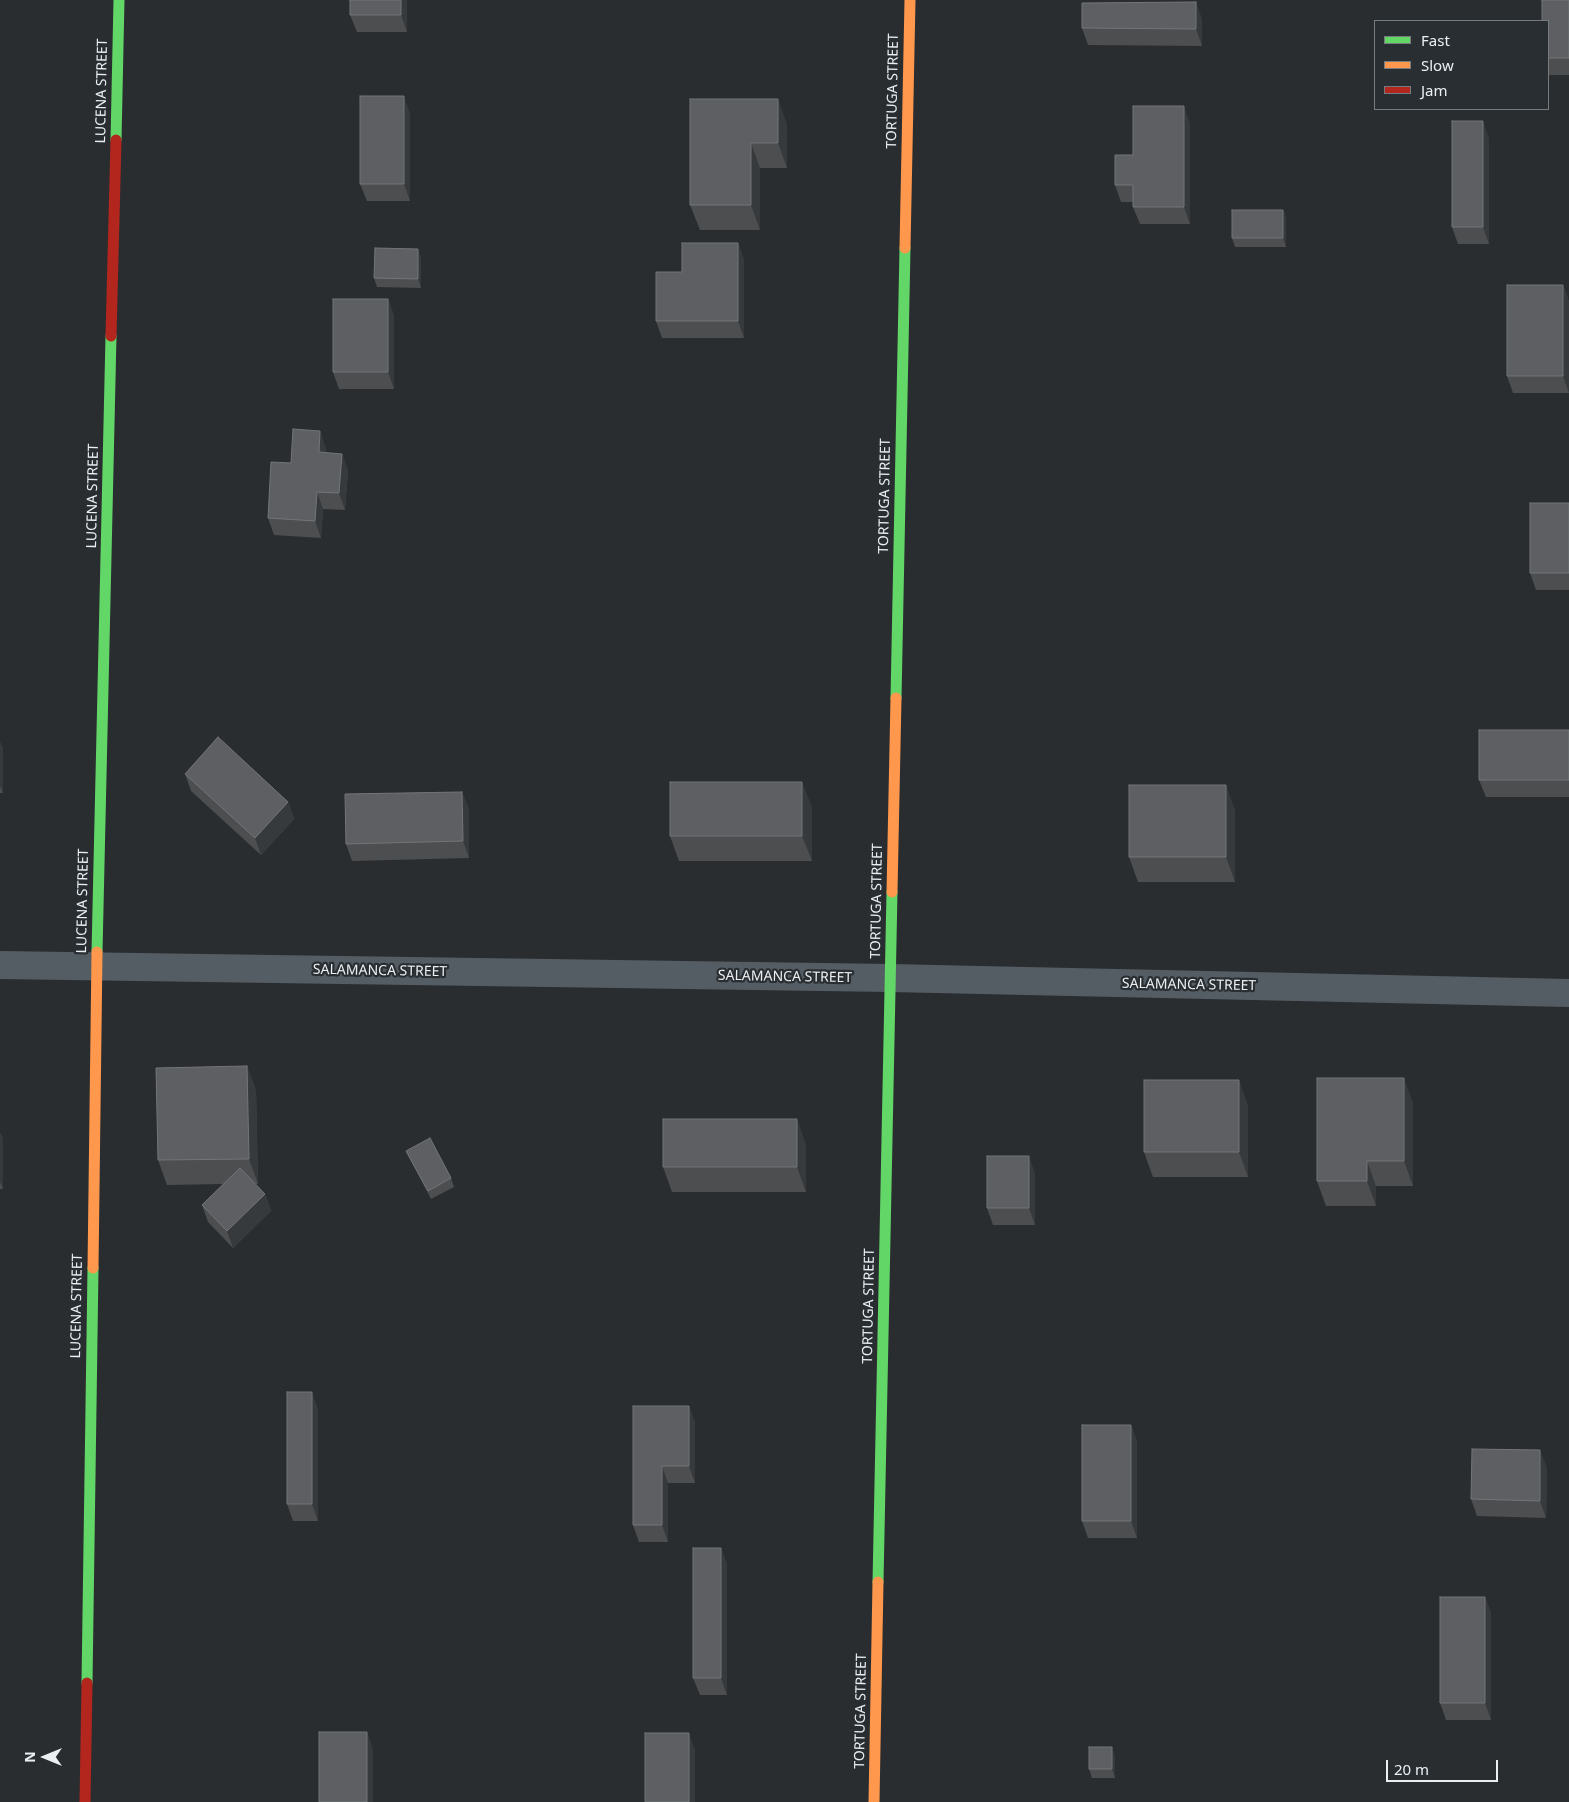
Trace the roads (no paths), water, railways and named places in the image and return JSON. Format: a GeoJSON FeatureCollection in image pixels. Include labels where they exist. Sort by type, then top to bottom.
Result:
{"type":"FeatureCollection","features":[{"type":"Feature","properties":{"kind":"street","name":"LUCENA STREET"},"geometry":{"type":"LineString","coordinates":[[85,1802],[96,966],[119,0]]}},
{"type":"Feature","properties":{"kind":"street","name":"TORTUGA STREET"},"geometry":{"type":"LineString","coordinates":[[874,1802],[910,0]]}},
{"type":"Feature","properties":{"kind":"street","name":"SALAMANCA STREET"},"geometry":{"type":"LineString","coordinates":[[0,965],[890,978],[1569,993]]}}]}
